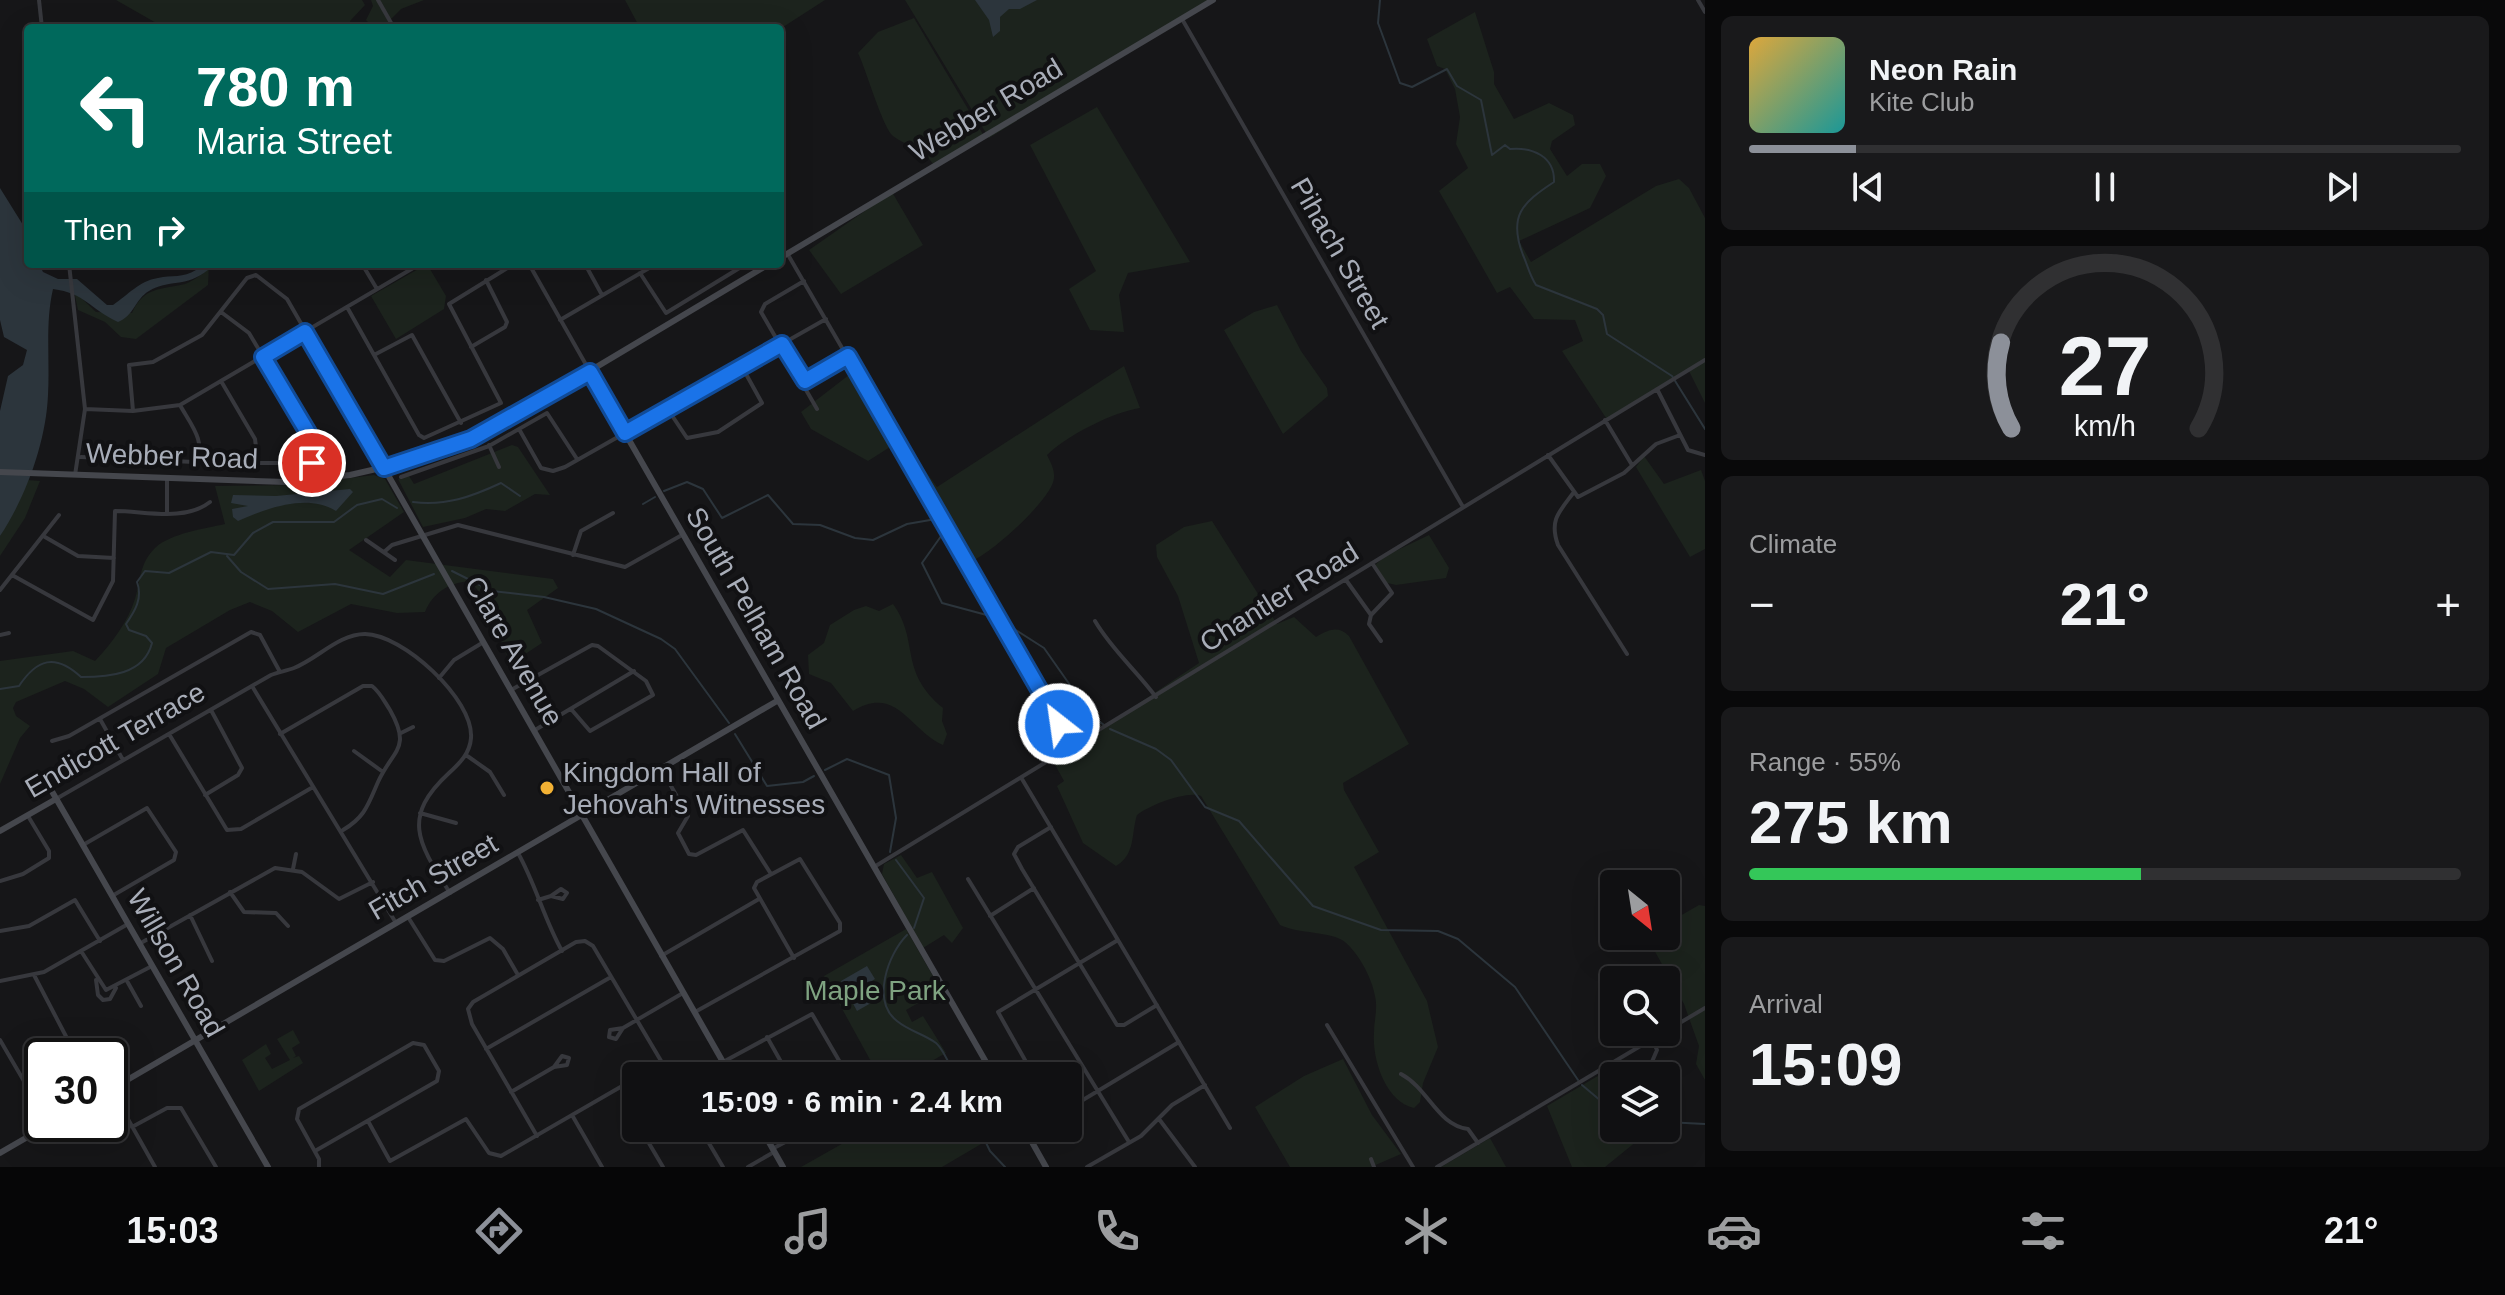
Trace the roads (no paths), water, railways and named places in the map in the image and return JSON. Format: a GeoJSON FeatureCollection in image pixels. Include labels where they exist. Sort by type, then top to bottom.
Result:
{"type":"FeatureCollection","features":[{"type":"Feature","properties":{"kind":"main road","name":"Webber Road"},"geometry":{"type":"LineString","coordinates":[[784,255],[1213,0]]}},
{"type":"Feature","properties":{"kind":"main road","name":"Webber Road"},"geometry":{"type":"LineString","coordinates":[[0,472],[286,482],[384,468],[471,439],[590,372],[762,268]]}},
{"type":"Feature","properties":{"kind":"main road","name":"South Pelham Road"},"geometry":{"type":"LineString","coordinates":[[590,372],[986,1062]]}},
{"type":"Feature","properties":{"kind":"main road","name":"Clare Avenue"},"geometry":{"type":"LineString","coordinates":[[384,468],[723,1062]]}},
{"type":"Feature","properties":{"kind":"main road","name":"Fitch Street"},"geometry":{"type":"LineString","coordinates":[[128,1079],[777,701]]}},
{"type":"Feature","properties":{"kind":"main road","name":"Willson Road"},"geometry":{"type":"LineString","coordinates":[[46,781],[268,1167]]}},
{"type":"Feature","properties":{"kind":"main road","name":"Endicott Terrace"},"geometry":{"type":"LineString","coordinates":[[0,831],[56,799]]}},
{"type":"Feature","properties":{"kind":"main road"},"geometry":{"type":"LineString","coordinates":[[3,1149],[24,1138]]}},
{"type":"Feature","properties":{"kind":"main road"},"geometry":{"type":"LineString","coordinates":[[769,1142],[783,1167]]}},
{"type":"Feature","properties":{"kind":"main road"},"geometry":{"type":"LineString","coordinates":[[1032,1142],[1046,1167]]}},
{"type":"Feature","properties":{"kind":"street"},"geometry":{"type":"LineString","coordinates":[[39,0],[42,24]]}},
{"type":"Feature","properties":{"kind":"street"},"geometry":{"type":"LineString","coordinates":[[378,0],[392,24]]}},
{"type":"Feature","properties":{"kind":"street"},"geometry":{"type":"LineString","coordinates":[[1698,0],[1705,12]]}},
{"type":"Feature","properties":{"kind":"street","name":"Pihach Street"},"geometry":{"type":"LineString","coordinates":[[1182,19],[1463,507]]}},
{"type":"Feature","properties":{"kind":"street"},"geometry":{"type":"LineString","coordinates":[[787,253],[1074,748]]}},
{"type":"Feature","properties":{"kind":"street"},"geometry":{"type":"LineString","coordinates":[[69,268],[85,409],[75,475]]}},
{"type":"Feature","properties":{"kind":"street"},"geometry":{"type":"LineString","coordinates":[[364,268],[377,289]]}},
{"type":"Feature","properties":{"kind":"street"},"geometry":{"type":"LineString","coordinates":[[85,409],[133,411],[180,405],[413,268]]}},
{"type":"Feature","properties":{"kind":"street"},"geometry":{"type":"LineString","coordinates":[[347,307],[421,437],[461,423],[501,402],[449,304],[507,268]]}},
{"type":"Feature","properties":{"kind":"street","name":"South Pelham Road"},"geometry":{"type":"LineString","coordinates":[[531,268],[590,372]]}},
{"type":"Feature","properties":{"kind":"street"},"geometry":{"type":"LineString","coordinates":[[587,268],[602,295]]}},
{"type":"Feature","properties":{"kind":"street"},"geometry":{"type":"LineString","coordinates":[[560,320],[649,268]]}},
{"type":"Feature","properties":{"kind":"street"},"geometry":{"type":"LineString","coordinates":[[640,273],[666,313],[739,268]]}},
{"type":"Feature","properties":{"kind":"street","name":"Clare Avenue"},"geometry":{"type":"LineString","coordinates":[[221,311],[247,278],[256,275],[287,299],[384,468]]}},
{"type":"Feature","properties":{"kind":"street"},"geometry":{"type":"LineString","coordinates":[[471,347],[507,324],[506,315],[486,280]]}},
{"type":"Feature","properties":{"kind":"street"},"geometry":{"type":"LineString","coordinates":[[804,281],[762,308],[805,381],[817,409]]}},
{"type":"Feature","properties":{"kind":"street"},"geometry":{"type":"LineString","coordinates":[[133,411],[129,365],[153,362],[194,340],[206,332],[221,311],[246,329],[313,441],[314,459],[309,465],[258,463],[255,439],[221,381]]}},
{"type":"Feature","properties":{"kind":"street"},"geometry":{"type":"LineString","coordinates":[[519,429],[541,468],[553,471],[826,319]]}},
{"type":"Feature","properties":{"kind":"street"},"geometry":{"type":"LineString","coordinates":[[374,355],[412,335],[461,423]]}},
{"type":"Feature","properties":{"kind":"street"},"geometry":{"type":"LineString","coordinates":[[805,381],[848,356]]}},
{"type":"Feature","properties":{"kind":"street","name":"Chantler Road"},"geometry":{"type":"LineString","coordinates":[[874,867],[1074,748],[1705,360]]}},
{"type":"Feature","properties":{"kind":"street"},"geometry":{"type":"LineString","coordinates":[[667,408],[687,438],[718,432],[762,403],[741,365]]}},
{"type":"Feature","properties":{"kind":"street"},"geometry":{"type":"LineString","coordinates":[[1657,389],[1688,450],[1705,455]]}},
{"type":"Feature","properties":{"kind":"street"},"geometry":{"type":"LineString","coordinates":[[80,457],[195,462],[199,456],[199,438],[180,405]]}},
{"type":"Feature","properties":{"kind":"street"},"geometry":{"type":"LineString","coordinates":[[401,477],[489,445],[547,413],[577,459]]}},
{"type":"Feature","properties":{"kind":"street"},"geometry":{"type":"LineString","coordinates":[[1605,420],[1632,465]]}},
{"type":"Feature","properties":{"kind":"street"},"geometry":{"type":"LineString","coordinates":[[1548,455],[1578,497],[1632,465],[1656,444],[1680,435]]}},
{"type":"Feature","properties":{"kind":"street"},"geometry":{"type":"LineString","coordinates":[[489,445],[499,467]]}},
{"type":"Feature","properties":{"kind":"street"},"geometry":{"type":"LineString","coordinates":[[167,479],[167,513]]}},
{"type":"Feature","properties":{"kind":"street"},"geometry":{"type":"LineString","coordinates":[[1574,492],[1553,519],[1552,529],[1558,545],[1627,654]]}},
{"type":"Feature","properties":{"kind":"street"},"geometry":{"type":"LineString","coordinates":[[12,575],[93,620],[113,581],[115,511],[194,511],[210,502]]}},
{"type":"Feature","properties":{"kind":"street"},"geometry":{"type":"LineString","coordinates":[[573,555],[581,531],[613,513]]}},
{"type":"Feature","properties":{"kind":"street"},"geometry":{"type":"LineString","coordinates":[[0,590],[45,537],[59,515]]}},
{"type":"Feature","properties":{"kind":"street"},"geometry":{"type":"LineString","coordinates":[[384,552],[392,545],[458,525],[625,567],[683,534]]}},
{"type":"Feature","properties":{"kind":"street"},"geometry":{"type":"LineString","coordinates":[[45,537],[78,556],[114,558]]}},
{"type":"Feature","properties":{"kind":"street"},"geometry":{"type":"LineString","coordinates":[[366,540],[395,560]]}},
{"type":"Feature","properties":{"kind":"street"},"geometry":{"type":"LineString","coordinates":[[1372,563],[1392,593],[1371,615],[1369,624],[1381,641]]}},
{"type":"Feature","properties":{"kind":"street"},"geometry":{"type":"LineString","coordinates":[[1346,580],[1371,615]]}},
{"type":"Feature","properties":{"kind":"street"},"geometry":{"type":"LineString","coordinates":[[1095,621],[1109,644],[1134,668],[1156,697]]}},
{"type":"Feature","properties":{"kind":"street"},"geometry":{"type":"LineString","coordinates":[[52,741],[100,719],[251,632],[260,635],[280,672]]}},
{"type":"Feature","properties":{"kind":"street"},"geometry":{"type":"LineString","coordinates":[[0,635],[9,633]]}},
{"type":"Feature","properties":{"kind":"street","name":"Endicott Terrace"},"geometry":{"type":"LineString","coordinates":[[56,799],[252,686],[297,667],[349,638],[368,634],[402,647],[452,690],[470,723],[471,737],[466,755]]}},
{"type":"Feature","properties":{"kind":"street"},"geometry":{"type":"LineString","coordinates":[[439,678],[454,660],[482,643]]}},
{"type":"Feature","properties":{"kind":"street"},"geometry":{"type":"LineString","coordinates":[[511,690],[592,645],[634,671],[646,681],[653,695],[590,731],[571,709]]}},
{"type":"Feature","properties":{"kind":"street"},"geometry":{"type":"LineString","coordinates":[[535,730],[634,671]]}},
{"type":"Feature","properties":{"kind":"street"},"geometry":{"type":"LineString","coordinates":[[280,734],[367,685],[378,691],[401,733],[399,749],[383,772],[367,812],[343,830]]}},
{"type":"Feature","properties":{"kind":"street"},"geometry":{"type":"LineString","coordinates":[[252,686],[343,830],[397,924]]}},
{"type":"Feature","properties":{"kind":"street"},"geometry":{"type":"LineString","coordinates":[[205,795],[236,776],[242,768],[211,710]]}},
{"type":"Feature","properties":{"kind":"street"},"geometry":{"type":"LineString","coordinates":[[100,719],[123,760]]}},
{"type":"Feature","properties":{"kind":"street"},"geometry":{"type":"LineString","coordinates":[[401,733],[413,727]]}},
{"type":"Feature","properties":{"kind":"street"},"geometry":{"type":"LineString","coordinates":[[169,734],[223,827],[235,831],[314,786]]}},
{"type":"Feature","properties":{"kind":"street"},"geometry":{"type":"LineString","coordinates":[[354,751],[383,772]]}},
{"type":"Feature","properties":{"kind":"street"},"geometry":{"type":"LineString","coordinates":[[450,893],[419,840],[420,813],[429,792],[466,755],[490,772],[504,795]]}},
{"type":"Feature","properties":{"kind":"street"},"geometry":{"type":"LineString","coordinates":[[661,769],[688,816],[676,831],[691,857],[743,830],[771,874]]}},
{"type":"Feature","properties":{"kind":"street"},"geometry":{"type":"LineString","coordinates":[[1022,779],[1230,1128]]}},
{"type":"Feature","properties":{"kind":"street"},"geometry":{"type":"LineString","coordinates":[[83,845],[147,808],[168,839],[176,858],[112,897]]}},
{"type":"Feature","properties":{"kind":"street"},"geometry":{"type":"LineString","coordinates":[[420,813],[456,823]]}},
{"type":"Feature","properties":{"kind":"street"},"geometry":{"type":"LineString","coordinates":[[0,881],[23,874],[49,858],[49,851],[28,816]]}},
{"type":"Feature","properties":{"kind":"street"},"geometry":{"type":"LineString","coordinates":[[1051,827],[1015,851],[1034,888],[1117,1025],[1124,1025],[1157,1005]]}},
{"type":"Feature","properties":{"kind":"street"},"geometry":{"type":"LineString","coordinates":[[518,853],[562,951]]}},
{"type":"Feature","properties":{"kind":"street"},"geometry":{"type":"LineString","coordinates":[[293,869],[296,854]]}},
{"type":"Feature","properties":{"kind":"street"},"geometry":{"type":"LineString","coordinates":[[695,1012],[794,958],[842,930],[801,857],[752,885],[794,958]]}},
{"type":"Feature","properties":{"kind":"street"},"geometry":{"type":"LineString","coordinates":[[139,944],[268,870],[293,869],[339,899],[373,882]]}},
{"type":"Feature","properties":{"kind":"street"},"geometry":{"type":"LineString","coordinates":[[968,879],[1129,1142]]}},
{"type":"Feature","properties":{"kind":"street"},"geometry":{"type":"LineString","coordinates":[[990,916],[1034,888]]}},
{"type":"Feature","properties":{"kind":"street"},"geometry":{"type":"LineString","coordinates":[[230,892],[244,912],[276,913],[288,926]]}},
{"type":"Feature","properties":{"kind":"street"},"geometry":{"type":"LineString","coordinates":[[538,900],[551,896]]}},
{"type":"Feature","properties":{"kind":"street"},"geometry":{"type":"LineString","coordinates":[[661,956],[759,899]]}},
{"type":"Feature","properties":{"kind":"street"},"geometry":{"type":"LineString","coordinates":[[0,931],[29,926],[75,900],[100,941]]}},
{"type":"Feature","properties":{"kind":"street"},"geometry":{"type":"LineString","coordinates":[[190,915],[212,961]]}},
{"type":"Feature","properties":{"kind":"street"},"geometry":{"type":"LineString","coordinates":[[408,917],[435,960],[444,961],[490,938],[503,949],[518,975]]}},
{"type":"Feature","properties":{"kind":"street"},"geometry":{"type":"LineString","coordinates":[[0,981],[34,975],[128,924]]}},
{"type":"Feature","properties":{"kind":"street"},"geometry":{"type":"LineString","coordinates":[[1026,1062],[998,1012],[1118,940]]}},
{"type":"Feature","properties":{"kind":"street"},"geometry":{"type":"LineString","coordinates":[[537,1136],[468,1018],[468,1009],[473,1002],[518,975],[578,942],[588,942],[661,1062]]}},
{"type":"Feature","properties":{"kind":"street"},"geometry":{"type":"LineString","coordinates":[[81,951],[105,989],[118,986],[152,966]]}},
{"type":"Feature","properties":{"kind":"street"},"geometry":{"type":"LineString","coordinates":[[34,975],[64,1038]]}},
{"type":"Feature","properties":{"kind":"street"},"geometry":{"type":"LineString","coordinates":[[96,977],[98,995],[103,1000],[110,999],[118,986]]}},
{"type":"Feature","properties":{"kind":"street"},"geometry":{"type":"LineString","coordinates":[[486,1049],[611,977]]}},
{"type":"Feature","properties":{"kind":"street"},"geometry":{"type":"LineString","coordinates":[[127,981],[141,1006]]}},
{"type":"Feature","properties":{"kind":"street"},"geometry":{"type":"LineString","coordinates":[[623,1028],[683,993]]}},
{"type":"Feature","properties":{"kind":"street"},"geometry":{"type":"LineString","coordinates":[[1680,1023],[1705,1008]]}},
{"type":"Feature","properties":{"kind":"street"},"geometry":{"type":"LineString","coordinates":[[723,1062],[812,1014],[840,1062]]}},
{"type":"Feature","properties":{"kind":"street"},"geometry":{"type":"LineString","coordinates":[[1327,1025],[1413,1167]]}},
{"type":"Feature","properties":{"kind":"street"},"geometry":{"type":"LineString","coordinates":[[767,1037],[781,1062]]}},
{"type":"Feature","properties":{"kind":"street"},"geometry":{"type":"LineString","coordinates":[[0,1040],[24,1080]]}},
{"type":"Feature","properties":{"kind":"street"},"geometry":{"type":"LineString","coordinates":[[1082,1101],[1179,1042]]}},
{"type":"Feature","properties":{"kind":"street"},"geometry":{"type":"LineString","coordinates":[[315,1151],[438,1080],[439,1071],[423,1044],[413,1043],[300,1108],[297,1119],[315,1151],[319,1167]]}},
{"type":"Feature","properties":{"kind":"street"},"geometry":{"type":"LineString","coordinates":[[1437,1167],[1640,1046]]}},
{"type":"Feature","properties":{"kind":"street"},"geometry":{"type":"LineString","coordinates":[[511,1092],[554,1067]]}},
{"type":"Feature","properties":{"kind":"street"},"geometry":{"type":"LineString","coordinates":[[1401,1074],[1420,1086],[1451,1125],[1468,1129],[1478,1143]]}},
{"type":"Feature","properties":{"kind":"street"},"geometry":{"type":"LineString","coordinates":[[1087,1167],[1129,1142],[1172,1105],[1205,1085]]}},
{"type":"Feature","properties":{"kind":"street"},"geometry":{"type":"LineString","coordinates":[[368,1121],[386,1158],[392,1161],[466,1119],[495,1156],[506,1155],[622,1086]]}},
{"type":"Feature","properties":{"kind":"street"},"geometry":{"type":"LineString","coordinates":[[132,1127],[167,1108],[181,1108],[216,1167]]}},
{"type":"Feature","properties":{"kind":"street"},"geometry":{"type":"LineString","coordinates":[[572,1115],[602,1167]]}},
{"type":"Feature","properties":{"kind":"street"},"geometry":{"type":"LineString","coordinates":[[1159,1119],[1195,1167]]}},
{"type":"Feature","properties":{"kind":"street"},"geometry":{"type":"LineString","coordinates":[[128,1120],[155,1167]]}},
{"type":"Feature","properties":{"kind":"street"},"geometry":{"type":"LineString","coordinates":[[648,1142],[663,1167]]}},
{"type":"Feature","properties":{"kind":"street"},"geometry":{"type":"LineString","coordinates":[[708,1142],[723,1167]]}},
{"type":"Feature","properties":{"kind":"street"},"geometry":{"type":"LineString","coordinates":[[748,1167],[787,1142]]}},
{"type":"Feature","properties":{"kind":"street"},"geometry":{"type":"LineString","coordinates":[[1371,1159],[1374,1167]]}},
{"type":"Feature","properties":{"kind":"waterway"},"geometry":{"type":"LineString","coordinates":[[1380,0],[1378,23],[1400,83],[1412,87],[1447,69],[1457,86],[1481,100],[1492,155],[1505,145],[1510,149],[1541,155],[1551,166],[1554,182],[1526,204],[1518,220],[1519,242],[1536,285],[1597,309],[1603,315],[1607,334],[1672,376],[1705,429]]}},
{"type":"Feature","properties":{"kind":"waterway"},"geometry":{"type":"LineString","coordinates":[[664,491],[687,482],[703,489],[722,518],[768,495],[793,524],[820,525],[855,538],[873,540],[907,524],[936,519],[944,532],[922,563],[942,603],[994,617]]}},
{"type":"Feature","properties":{"kind":"waterway"},"geometry":{"type":"LineString","coordinates":[[413,502],[436,503],[458,499],[501,483],[520,496]]}},
{"type":"Feature","properties":{"kind":"waterway"},"geometry":{"type":"LineString","coordinates":[[643,504],[655,497]]}},
{"type":"Feature","properties":{"kind":"waterway"},"geometry":{"type":"LineString","coordinates":[[0,689],[19,686],[33,670],[47,662],[63,664],[81,677],[113,675],[141,662],[152,643],[146,636],[129,630],[126,624],[139,599],[137,582],[145,571],[169,573],[211,552],[234,555],[253,533],[273,522],[334,522],[357,505],[382,499],[397,508]]}},
{"type":"Feature","properties":{"kind":"waterway"},"geometry":{"type":"LineString","coordinates":[[227,556],[241,572],[268,589],[335,584],[383,594],[434,574]]}},
{"type":"Feature","properties":{"kind":"waterway"},"geometry":{"type":"LineString","coordinates":[[452,571],[492,591],[544,597],[596,609],[661,639],[675,649],[729,723]]}},
{"type":"Feature","properties":{"kind":"waterway"},"geometry":{"type":"LineString","coordinates":[[1011,627],[1044,648],[1091,715],[1104,725]]}},
{"type":"Feature","properties":{"kind":"waterway"},"geometry":{"type":"LineString","coordinates":[[1110,729],[1156,749],[1171,760],[1205,807],[1239,821],[1313,906],[1381,930],[1438,931],[1458,939],[1515,987],[1578,1080]]}},
{"type":"Feature","properties":{"kind":"waterway"},"geometry":{"type":"LineString","coordinates":[[735,734],[767,786],[803,782],[814,776]]}},
{"type":"Feature","properties":{"kind":"waterway"},"geometry":{"type":"LineString","coordinates":[[825,770],[847,759],[889,775],[896,818],[890,852]]}},
{"type":"Feature","properties":{"kind":"waterway"},"geometry":{"type":"LineString","coordinates":[[896,860],[924,898],[914,928]]}},
{"type":"Feature","properties":{"kind":"waterway"},"geometry":{"type":"LineString","coordinates":[[907,935],[889,965],[885,978],[885,1002],[897,1021],[939,1046],[949,1062]]}},
{"type":"Feature","properties":{"kind":"waterway"},"geometry":{"type":"LineString","coordinates":[[1582,1085],[1600,1100]]}},
{"type":"Feature","properties":{"kind":"waterway"},"geometry":{"type":"LineString","coordinates":[[1680,1123],[1705,1124]]}},
{"type":"Feature","properties":{"kind":"waterway"},"geometry":{"type":"LineString","coordinates":[[986,1142],[1005,1167]]}},
{"type":"Feature","properties":{"kind":"place","name":"Kingdom Hall of Jehovah's Witnesses"},"geometry":{"type":"Point","coordinates":[547,788]}},
{"type":"Feature","properties":{"kind":"park label","name":"Maple Park"},"geometry":{"type":"Point","coordinates":[875,990]}}]}
